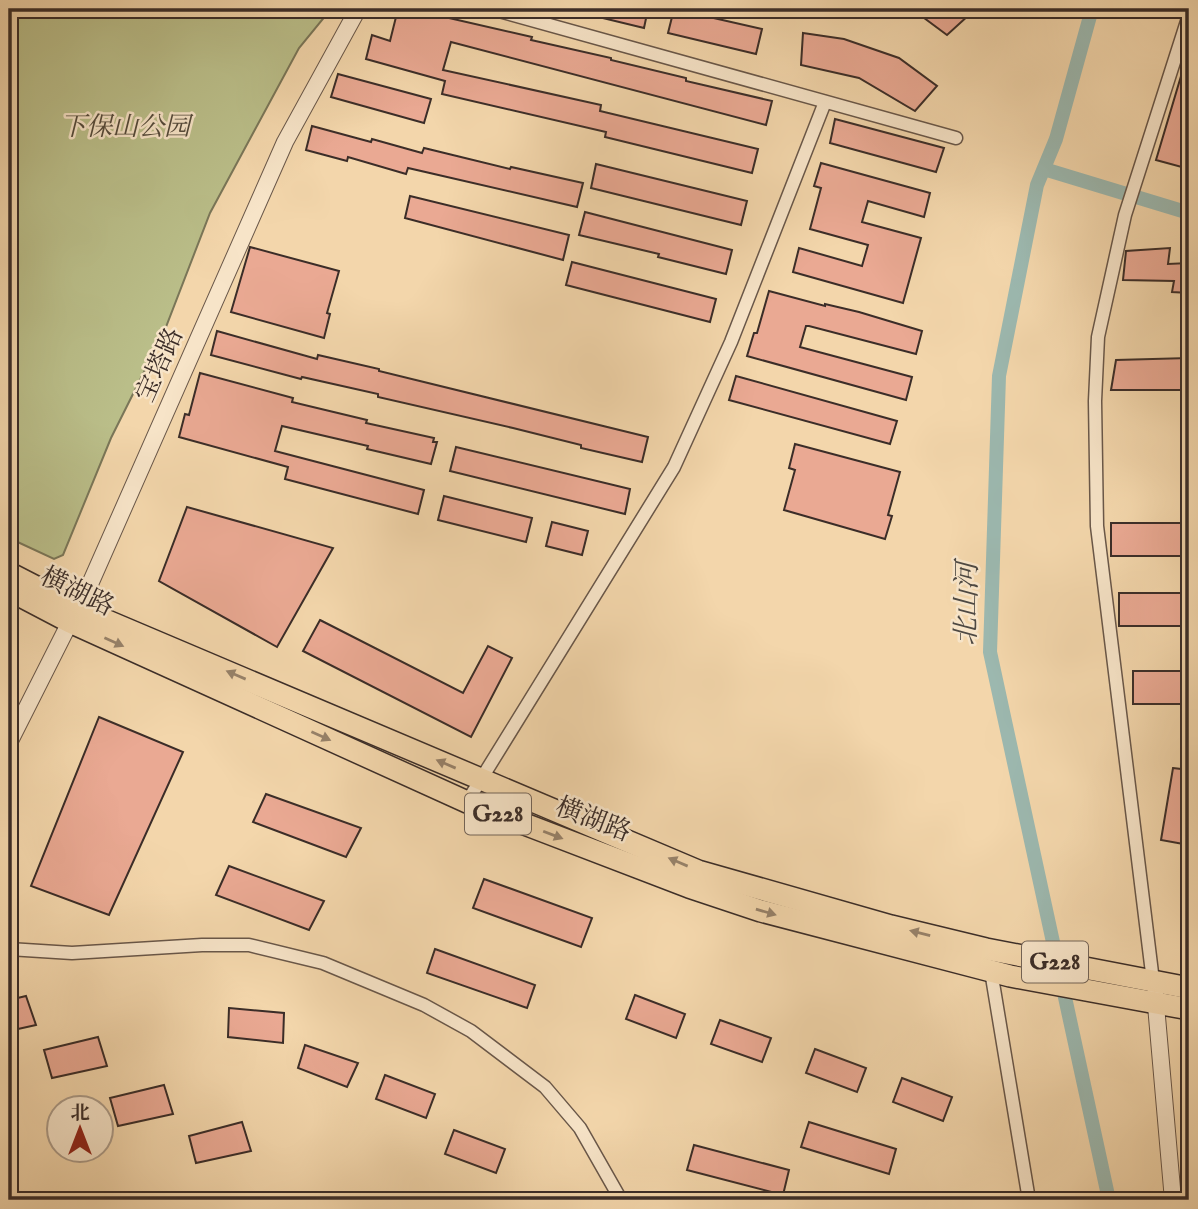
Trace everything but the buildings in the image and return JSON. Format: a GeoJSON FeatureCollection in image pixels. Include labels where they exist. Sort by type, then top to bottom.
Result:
{"type":"FeatureCollection","features":[{"type":"Feature","properties":{"kind":"highway","name":"横湖路"},"geometry":{"type":"LineString","coordinates":[[9,573],[74,615],[467,802],[689,887],[761,911],[1001,974],[1189,1009]]}},
{"type":"Feature","properties":{"kind":"highway","name":"横湖路"},"geometry":{"type":"LineString","coordinates":[[9,590],[481,779],[698,871],[891,926],[986,949],[1189,988]]}},
{"type":"Feature","properties":{"kind":"street","name":"宝塔路"},"geometry":{"type":"LineString","coordinates":[[9,743],[74,615],[285,142],[358,9]]}},
{"type":"Feature","properties":{"kind":"street"},"geometry":{"type":"LineString","coordinates":[[492,9],[956,138]]}},
{"type":"Feature","properties":{"kind":"street"},"geometry":{"type":"LineString","coordinates":[[1173,1200],[1157,1003],[1097,527],[1095,401],[1098,337],[1125,215],[1189,18]]}},
{"type":"Feature","properties":{"kind":"street"},"geometry":{"type":"LineString","coordinates":[[467,802],[674,467],[731,342],[825,102]]}},
{"type":"Feature","properties":{"kind":"street"},"geometry":{"type":"LineString","coordinates":[[9,949],[72,953],[202,945],[249,945],[323,962],[424,1005],[471,1031],[545,1087],[580,1128],[621,1200]]}},
{"type":"Feature","properties":{"kind":"street"},"geometry":{"type":"LineString","coordinates":[[1001,974],[1029,1200]]}},
{"type":"Feature","properties":{"kind":"green space","name":"下保山公园"},"geometry":{"type":"Polygon","coordinates":[[[9,9],[331,9],[299,48],[210,213],[164,332],[111,438],[63,555],[54,559],[9,538],[9,9]]]}},
{"type":"Feature","properties":{"kind":"waterway","name":"北山河"},"geometry":{"type":"LineString","coordinates":[[1092,9],[1056,139],[1037,185],[999,376],[990,652],[1109,1200]]}},
{"type":"Feature","properties":{"kind":"waterway"},"geometry":{"type":"LineString","coordinates":[[1044,169],[1189,213]]}}]}
